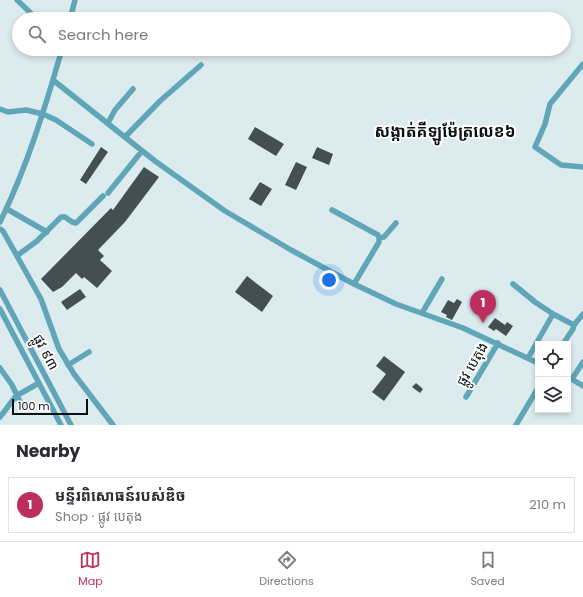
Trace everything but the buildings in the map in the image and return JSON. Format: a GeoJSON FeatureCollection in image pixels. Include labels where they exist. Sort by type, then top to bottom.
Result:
{"type":"FeatureCollection","features":[{"type":"Feature","properties":{"kind":"street"},"geometry":{"type":"LineString","coordinates":[[17,0],[30,12]]}},
{"type":"Feature","properties":{"kind":"street"},"geometry":{"type":"LineString","coordinates":[[72,12],[75,0]]}},
{"type":"Feature","properties":{"kind":"street"},"geometry":{"type":"LineString","coordinates":[[0,222],[30,153],[60,56]]}},
{"type":"Feature","properties":{"kind":"street"},"geometry":{"type":"LineString","coordinates":[[583,64],[550,104],[545,124],[535,146],[561,165],[583,167]]}},
{"type":"Feature","properties":{"kind":"street"},"geometry":{"type":"LineString","coordinates":[[125,137],[149,112],[201,65]]}},
{"type":"Feature","properties":{"kind":"street"},"geometry":{"type":"LineString","coordinates":[[53,80],[142,151],[225,211],[291,250],[354,284],[396,304],[463,328],[535,362]]}},
{"type":"Feature","properties":{"kind":"street"},"geometry":{"type":"LineString","coordinates":[[108,123],[115,110],[133,88]]}},
{"type":"Feature","properties":{"kind":"street"},"geometry":{"type":"LineString","coordinates":[[0,109],[8,112],[26,110],[43,114],[56,120],[92,144]]}},
{"type":"Feature","properties":{"kind":"street"},"geometry":{"type":"LineString","coordinates":[[18,255],[37,242],[57,220],[62,217],[66,216],[72,222],[76,223],[105,195],[142,151]]}},
{"type":"Feature","properties":{"kind":"street"},"geometry":{"type":"LineString","coordinates":[[7,208],[47,232]]}},
{"type":"Feature","properties":{"kind":"street"},"geometry":{"type":"LineString","coordinates":[[332,210],[378,235],[379,238],[379,242],[354,284]]}},
{"type":"Feature","properties":{"kind":"street"},"geometry":{"type":"LineString","coordinates":[[379,238],[384,237],[396,222]]}},
{"type":"Feature","properties":{"kind":"street"},"geometry":{"type":"LineString","coordinates":[[0,229],[4,231],[41,299],[59,349],[68,365],[113,425]]}},
{"type":"Feature","properties":{"kind":"street"},"geometry":{"type":"LineString","coordinates":[[422,313],[442,279]]}},
{"type":"Feature","properties":{"kind":"street"},"geometry":{"type":"LineString","coordinates":[[513,284],[553,314],[574,325]]}},
{"type":"Feature","properties":{"kind":"street","name":"ផ្លូវ ៩៣"},"geometry":{"type":"LineString","coordinates":[[0,290],[71,425]]}},
{"type":"Feature","properties":{"kind":"street","name":"ផ្លូវ ៩៣"},"geometry":{"type":"LineString","coordinates":[[0,309],[61,425]]}},
{"type":"Feature","properties":{"kind":"street"},"geometry":{"type":"LineString","coordinates":[[528,358],[553,314]]}},
{"type":"Feature","properties":{"kind":"street"},"geometry":{"type":"LineString","coordinates":[[565,341],[574,325],[583,314]]}},
{"type":"Feature","properties":{"kind":"street","name":"ផ្លូវ បេតុង"},"geometry":{"type":"LineString","coordinates":[[466,398],[498,343]]}},
{"type":"Feature","properties":{"kind":"street"},"geometry":{"type":"LineString","coordinates":[[68,365],[89,352]]}},
{"type":"Feature","properties":{"kind":"street"},"geometry":{"type":"LineString","coordinates":[[571,377],[583,362]]}},
{"type":"Feature","properties":{"kind":"street"},"geometry":{"type":"LineString","coordinates":[[0,368],[12,385],[23,408]]}},
{"type":"Feature","properties":{"kind":"street"},"geometry":{"type":"LineString","coordinates":[[571,379],[583,386]]}},
{"type":"Feature","properties":{"kind":"street"},"geometry":{"type":"LineString","coordinates":[[0,417],[16,396],[39,383]]}},
{"type":"Feature","properties":{"kind":"street"},"geometry":{"type":"LineString","coordinates":[[516,425],[535,393]]}},
{"type":"Feature","properties":{"kind":"place","name":"មន្ទីរពិសោធន៍របស់ឌិច"},"geometry":{"type":"Point","coordinates":[483,323]}},
{"type":"Feature","properties":{"kind":"district","name":"សង្កាត់គីឡូម៉ែត្រលេខ៦"},"geometry":{"type":"Point","coordinates":[445,131]}}]}
